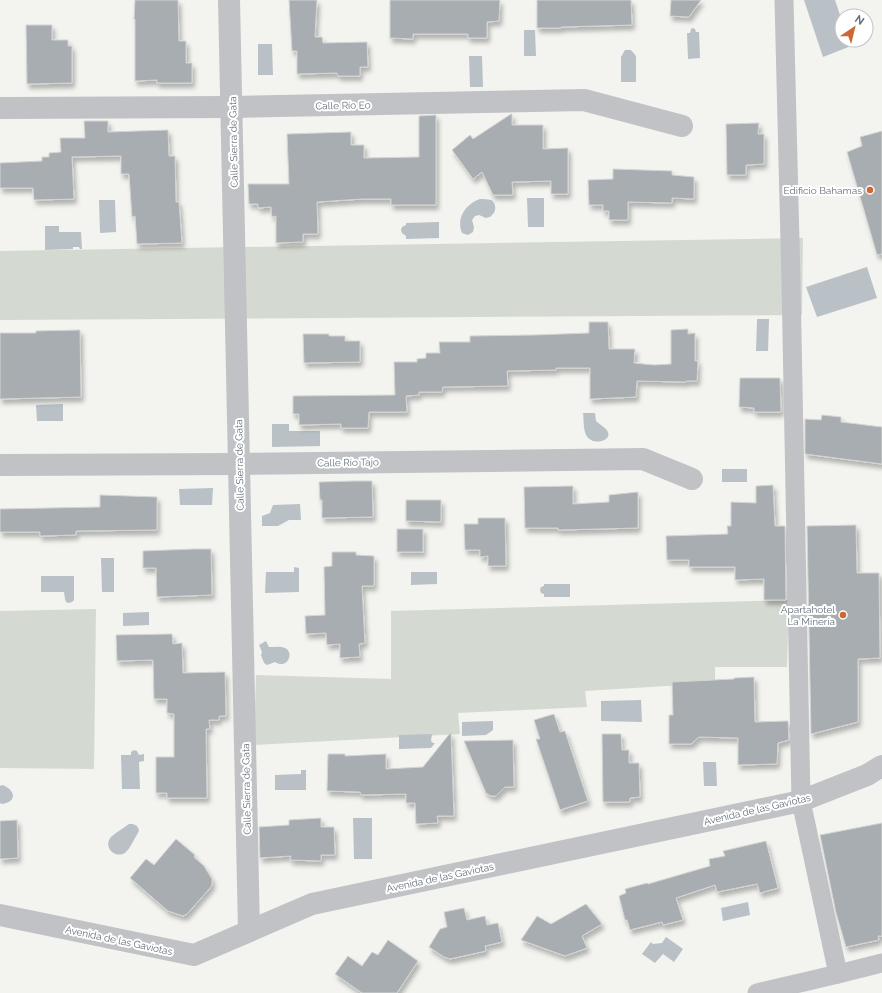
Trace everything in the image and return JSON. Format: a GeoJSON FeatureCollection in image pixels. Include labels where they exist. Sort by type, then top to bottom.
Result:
{"type":"FeatureCollection","features":[{"type":"Feature","properties":{"kind":"street","name":"Calle Sierra de Gata"},"geometry":{"type":"LineString","coordinates":[[229,0],[249,931]]}},
{"type":"Feature","properties":{"kind":"street"},"geometry":{"type":"LineString","coordinates":[[784,0],[801,800],[838,974]]}},
{"type":"Feature","properties":{"kind":"street","name":"Calle Río Eo"},"geometry":{"type":"LineString","coordinates":[[0,108],[232,107],[584,100],[682,126]]}},
{"type":"Feature","properties":{"kind":"street","name":"Calle Río Tajo"},"geometry":{"type":"LineString","coordinates":[[0,465],[239,464],[643,459],[692,479]]}},
{"type":"Feature","properties":{"kind":"street","name":"Avenida de las Gaviotas"},"geometry":{"type":"LineString","coordinates":[[0,915],[194,955],[312,904],[801,800],[867,775],[882,766]]}},
{"type":"Feature","properties":{"kind":"street"},"geometry":{"type":"LineString","coordinates":[[757,993],[882,963]]}},
{"type":"Feature","properties":{"kind":"shaded area"},"geometry":{"type":"Polygon","coordinates":[[[804,0],[835,0],[838,8],[834,8],[834,48],[846,48],[823,57],[804,0]]]}},
{"type":"Feature","properties":{"kind":"shaded area"},"geometry":{"type":"Polygon","coordinates":[[[693,28],[696,32],[699,32],[700,58],[688,59],[687,33],[690,33],[691,29],[693,28]]]}},
{"type":"Feature","properties":{"kind":"shaded area"},"geometry":{"type":"Polygon","coordinates":[[[524,30],[535,30],[536,56],[524,56],[524,30]]]}},
{"type":"Feature","properties":{"kind":"shaded area"},"geometry":{"type":"Polygon","coordinates":[[[258,44],[272,44],[273,75],[258,75],[258,44]]]}},
{"type":"Feature","properties":{"kind":"shaded area"},"geometry":{"type":"Polygon","coordinates":[[[625,50],[631,50],[636,56],[636,82],[621,82],[621,57],[625,50]]]}},
{"type":"Feature","properties":{"kind":"shaded area"},"geometry":{"type":"Polygon","coordinates":[[[469,56],[482,56],[483,87],[470,87],[469,56]]]}},
{"type":"Feature","properties":{"kind":"shaded area"},"geometry":{"type":"Polygon","coordinates":[[[527,198],[544,198],[544,227],[528,227],[527,198]]]}},
{"type":"Feature","properties":{"kind":"shaded area"},"geometry":{"type":"Polygon","coordinates":[[[480,199],[493,201],[495,207],[494,213],[486,218],[479,215],[475,216],[472,220],[474,227],[473,232],[468,235],[462,233],[460,227],[461,217],[470,204],[480,199]]]}},
{"type":"Feature","properties":{"kind":"shaded area"},"geometry":{"type":"Polygon","coordinates":[[[99,200],[115,200],[116,232],[100,233],[99,200]]]}},
{"type":"Feature","properties":{"kind":"shaded area"},"geometry":{"type":"Polygon","coordinates":[[[439,222],[439,238],[406,239],[406,236],[401,230],[406,223],[439,222]]]}},
{"type":"Feature","properties":{"kind":"shaded area"},"geometry":{"type":"Polygon","coordinates":[[[45,226],[59,226],[59,232],[81,232],[82,249],[79,247],[73,247],[73,249],[45,250],[45,226]]]}},
{"type":"Feature","properties":{"kind":"shaded area"},"geometry":{"type":"Polygon","coordinates":[[[803,238],[802,315],[0,320],[0,251],[803,238]]]}},
{"type":"Feature","properties":{"kind":"shaded area"},"geometry":{"type":"Polygon","coordinates":[[[867,267],[877,298],[817,317],[806,287],[867,267]]]}},
{"type":"Feature","properties":{"kind":"shaded area"},"geometry":{"type":"Polygon","coordinates":[[[757,319],[769,319],[768,351],[756,351],[757,319]]]}},
{"type":"Feature","properties":{"kind":"shaded area"},"geometry":{"type":"Polygon","coordinates":[[[63,404],[63,421],[37,421],[36,405],[63,404]]]}},
{"type":"Feature","properties":{"kind":"shaded area"},"geometry":{"type":"Polygon","coordinates":[[[583,413],[595,413],[596,421],[606,429],[608,433],[608,437],[606,439],[598,442],[589,439],[584,430],[583,413]]]}},
{"type":"Feature","properties":{"kind":"shaded area"},"geometry":{"type":"Polygon","coordinates":[[[272,424],[289,424],[289,431],[320,431],[320,446],[272,447],[272,424]]]}},
{"type":"Feature","properties":{"kind":"shaded area"},"geometry":{"type":"Polygon","coordinates":[[[722,469],[747,469],[747,482],[722,482],[722,469]]]}},
{"type":"Feature","properties":{"kind":"shaded area"},"geometry":{"type":"Polygon","coordinates":[[[213,488],[212,505],[180,505],[179,489],[213,488]]]}},
{"type":"Feature","properties":{"kind":"shaded area"},"geometry":{"type":"Polygon","coordinates":[[[300,504],[301,520],[289,520],[278,526],[262,526],[262,516],[270,513],[273,505],[300,504]]]}},
{"type":"Feature","properties":{"kind":"shaded area"},"geometry":{"type":"Polygon","coordinates":[[[101,558],[114,558],[114,592],[102,592],[101,558]]]}},
{"type":"Feature","properties":{"kind":"shaded area"},"geometry":{"type":"Polygon","coordinates":[[[294,567],[299,568],[299,592],[265,593],[266,572],[294,572],[294,567]]]}},
{"type":"Feature","properties":{"kind":"shaded area"},"geometry":{"type":"Polygon","coordinates":[[[411,572],[437,572],[437,584],[411,585],[411,572]]]}},
{"type":"Feature","properties":{"kind":"shaded area"},"geometry":{"type":"Polygon","coordinates":[[[41,576],[74,576],[74,600],[69,603],[66,602],[64,592],[41,592],[41,576]]]}},
{"type":"Feature","properties":{"kind":"shaded area"},"geometry":{"type":"Polygon","coordinates":[[[544,584],[570,584],[570,597],[544,597],[544,594],[541,593],[540,590],[544,584]]]}},
{"type":"Feature","properties":{"kind":"shaded area"},"geometry":{"type":"Polygon","coordinates":[[[789,600],[787,667],[715,667],[715,683],[585,691],[587,707],[458,713],[460,734],[254,745],[256,675],[391,679],[391,611],[789,600]]]}},
{"type":"Feature","properties":{"kind":"shaded area"},"geometry":{"type":"Polygon","coordinates":[[[96,609],[94,769],[0,768],[0,611],[96,609]]]}},
{"type":"Feature","properties":{"kind":"shaded area"},"geometry":{"type":"Polygon","coordinates":[[[149,612],[149,625],[123,626],[123,613],[149,612]]]}},
{"type":"Feature","properties":{"kind":"shaded area"},"geometry":{"type":"Polygon","coordinates":[[[266,641],[269,647],[282,647],[288,650],[288,660],[283,664],[275,662],[267,665],[264,663],[259,645],[266,641]]]}},
{"type":"Feature","properties":{"kind":"shaded area"},"geometry":{"type":"Polygon","coordinates":[[[641,700],[642,722],[601,721],[601,701],[641,700]]]}},
{"type":"Feature","properties":{"kind":"shaded area"},"geometry":{"type":"Polygon","coordinates":[[[493,721],[493,730],[486,735],[462,736],[462,722],[493,721]]]}},
{"type":"Feature","properties":{"kind":"shaded area"},"geometry":{"type":"Polygon","coordinates":[[[432,734],[431,741],[435,743],[431,748],[399,749],[399,735],[432,734]]]}},
{"type":"Feature","properties":{"kind":"shaded area"},"geometry":{"type":"Polygon","coordinates":[[[134,750],[137,751],[139,755],[144,754],[144,761],[139,762],[140,789],[122,789],[121,755],[131,755],[131,752],[134,750]]]}},
{"type":"Feature","properties":{"kind":"shaded area"},"geometry":{"type":"Polygon","coordinates":[[[703,762],[716,762],[717,786],[704,786],[703,762]]]}},
{"type":"Feature","properties":{"kind":"shaded area"},"geometry":{"type":"Polygon","coordinates":[[[301,770],[306,770],[306,790],[275,790],[275,775],[301,774],[301,770]]]}},
{"type":"Feature","properties":{"kind":"shaded area"},"geometry":{"type":"Polygon","coordinates":[[[2,785],[10,789],[13,795],[11,801],[2,804],[0,803],[0,786],[2,785]]]}},
{"type":"Feature","properties":{"kind":"shaded area"},"geometry":{"type":"Polygon","coordinates":[[[353,818],[372,818],[372,859],[354,859],[353,818]]]}},
{"type":"Feature","properties":{"kind":"shaded area"},"geometry":{"type":"Polygon","coordinates":[[[129,824],[137,826],[139,830],[138,833],[126,852],[119,855],[115,854],[109,849],[109,841],[113,835],[129,824]]]}},
{"type":"Feature","properties":{"kind":"shaded area"},"geometry":{"type":"Polygon","coordinates":[[[748,902],[750,915],[723,921],[721,908],[748,902]]]}},
{"type":"Feature","properties":{"kind":"shaded area"},"geometry":{"type":"Polygon","coordinates":[[[666,937],[683,949],[674,962],[663,954],[655,963],[642,954],[651,942],[653,944],[662,943],[666,937]]]}},
{"type":"Feature","properties":{"kind":"building"},"geometry":{"type":"Polygon","coordinates":[[[135,0],[178,0],[179,41],[186,41],[186,63],[192,63],[192,83],[157,83],[157,80],[135,81],[135,0]]]}},
{"type":"Feature","properties":{"kind":"building"},"geometry":{"type":"Polygon","coordinates":[[[289,0],[317,0],[315,37],[322,37],[323,43],[367,42],[368,67],[360,67],[360,76],[338,76],[337,73],[297,74],[297,51],[292,51],[289,0]]]}},
{"type":"Feature","properties":{"kind":"building"},"geometry":{"type":"Polygon","coordinates":[[[390,0],[500,0],[499,21],[487,22],[487,38],[468,38],[468,34],[413,34],[413,39],[390,38],[390,0]]]}},
{"type":"Feature","properties":{"kind":"building"},"geometry":{"type":"Polygon","coordinates":[[[537,0],[631,0],[632,25],[537,28],[537,0]]]}},
{"type":"Feature","properties":{"kind":"building"},"geometry":{"type":"Polygon","coordinates":[[[671,0],[701,0],[689,17],[670,16],[671,0]]]}},
{"type":"Feature","properties":{"kind":"building"},"geometry":{"type":"Polygon","coordinates":[[[26,25],[52,25],[52,40],[68,40],[68,46],[72,46],[72,83],[27,84],[26,25]]]}},
{"type":"Feature","properties":{"kind":"building"},"geometry":{"type":"Polygon","coordinates":[[[511,114],[512,125],[543,125],[543,149],[568,148],[568,194],[551,194],[551,181],[512,182],[513,195],[493,195],[482,172],[473,179],[452,150],[470,135],[473,139],[511,114]]]}},
{"type":"Feature","properties":{"kind":"building"},"geometry":{"type":"Polygon","coordinates":[[[436,115],[436,205],[391,205],[391,199],[317,202],[318,234],[303,234],[303,242],[276,243],[276,216],[272,217],[271,207],[258,208],[258,204],[249,204],[248,184],[289,184],[287,134],[351,132],[351,145],[364,145],[364,158],[419,157],[419,116],[436,115]]]}},
{"type":"Feature","properties":{"kind":"building"},"geometry":{"type":"Polygon","coordinates":[[[84,121],[108,121],[108,132],[168,130],[169,156],[175,156],[176,202],[179,202],[182,243],[137,244],[135,216],[132,217],[129,174],[121,174],[121,156],[72,157],[74,199],[34,200],[33,188],[0,188],[0,163],[42,161],[42,157],[49,157],[49,153],[61,152],[60,138],[85,138],[84,121]]]}},
{"type":"Feature","properties":{"kind":"building"},"geometry":{"type":"Polygon","coordinates":[[[759,123],[758,134],[764,134],[764,164],[746,165],[746,175],[727,175],[726,124],[759,123]]]}},
{"type":"Feature","properties":{"kind":"building","name":"Edificio Bahamas"},"geometry":{"type":"Polygon","coordinates":[[[882,131],[882,254],[877,255],[847,152],[862,146],[860,137],[882,131]]]}},
{"type":"Feature","properties":{"kind":"building"},"geometry":{"type":"Polygon","coordinates":[[[613,169],[672,171],[672,175],[694,177],[694,199],[672,198],[672,203],[628,202],[628,220],[609,220],[609,211],[603,211],[603,205],[589,205],[588,180],[613,179],[613,169]]]}},
{"type":"Feature","properties":{"kind":"building"},"geometry":{"type":"Polygon","coordinates":[[[589,322],[608,322],[609,349],[635,349],[634,363],[654,365],[671,364],[671,330],[688,329],[688,334],[695,333],[695,361],[698,361],[697,381],[637,381],[636,397],[590,399],[590,368],[556,368],[556,370],[507,371],[508,386],[443,387],[442,392],[419,392],[419,395],[406,396],[407,412],[369,412],[368,428],[341,428],[341,424],[299,425],[299,414],[293,414],[293,396],[395,395],[394,362],[417,362],[417,359],[426,358],[426,353],[440,353],[439,342],[470,342],[470,336],[589,333],[589,322]]]}},
{"type":"Feature","properties":{"kind":"building"},"geometry":{"type":"Polygon","coordinates":[[[80,330],[81,397],[0,399],[0,333],[36,333],[36,331],[80,330]]]}},
{"type":"Feature","properties":{"kind":"building"},"geometry":{"type":"Polygon","coordinates":[[[303,334],[329,334],[329,336],[345,336],[345,341],[360,341],[360,362],[304,363],[303,334]]]}},
{"type":"Feature","properties":{"kind":"building"},"geometry":{"type":"Polygon","coordinates":[[[740,378],[780,378],[781,412],[754,412],[754,408],[739,407],[740,378]]]}},
{"type":"Feature","properties":{"kind":"building"},"geometry":{"type":"Polygon","coordinates":[[[822,415],[841,417],[841,422],[882,427],[882,464],[805,454],[805,419],[821,420],[822,415]]]}},
{"type":"Feature","properties":{"kind":"building"},"geometry":{"type":"Polygon","coordinates":[[[372,481],[373,517],[322,518],[322,500],[320,500],[319,482],[372,481]]]}},
{"type":"Feature","properties":{"kind":"building"},"geometry":{"type":"Polygon","coordinates":[[[773,485],[775,526],[785,526],[786,600],[764,600],[764,579],[735,580],[735,567],[689,567],[689,560],[667,560],[666,536],[728,534],[727,526],[731,526],[731,502],[756,503],[756,486],[773,485]]]}},
{"type":"Feature","properties":{"kind":"building"},"geometry":{"type":"Polygon","coordinates":[[[573,486],[573,504],[609,502],[609,495],[638,492],[638,528],[558,530],[558,528],[525,528],[524,487],[573,486]]]}},
{"type":"Feature","properties":{"kind":"building"},"geometry":{"type":"Polygon","coordinates":[[[100,495],[157,497],[157,530],[76,531],[76,535],[40,536],[40,532],[0,532],[0,509],[100,507],[100,495]]]}},
{"type":"Feature","properties":{"kind":"building"},"geometry":{"type":"Polygon","coordinates":[[[406,500],[441,500],[441,522],[406,521],[406,500]]]}},
{"type":"Feature","properties":{"kind":"building"},"geometry":{"type":"Polygon","coordinates":[[[478,518],[505,518],[506,566],[488,566],[488,556],[480,557],[480,550],[465,550],[464,524],[478,524],[478,518]]]}},
{"type":"Feature","properties":{"kind":"building","name":"Apartahotel La Minería"},"geometry":{"type":"Polygon","coordinates":[[[856,525],[857,573],[879,573],[880,658],[858,659],[858,722],[811,734],[807,526],[856,525]]]}},
{"type":"Feature","properties":{"kind":"building"},"geometry":{"type":"Polygon","coordinates":[[[397,529],[423,529],[423,552],[397,552],[397,529]]]}},
{"type":"Feature","properties":{"kind":"building"},"geometry":{"type":"Polygon","coordinates":[[[211,549],[212,595],[157,597],[156,568],[143,568],[143,551],[211,549]]]}},
{"type":"Feature","properties":{"kind":"building"},"geometry":{"type":"Polygon","coordinates":[[[332,552],[356,552],[356,555],[374,556],[374,586],[362,586],[365,643],[359,644],[360,657],[340,658],[340,644],[327,645],[326,633],[306,634],[305,616],[325,615],[324,567],[332,566],[332,552]]]}},
{"type":"Feature","properties":{"kind":"building"},"geometry":{"type":"Polygon","coordinates":[[[172,634],[173,644],[182,643],[183,673],[225,672],[226,716],[219,716],[219,720],[209,720],[210,729],[206,729],[207,798],[167,798],[167,793],[156,793],[156,757],[174,757],[174,714],[167,713],[167,699],[154,699],[153,660],[117,661],[116,635],[172,634]]]}},
{"type":"Feature","properties":{"kind":"building"},"geometry":{"type":"Polygon","coordinates":[[[754,677],[755,722],[788,721],[789,740],[778,743],[777,764],[738,765],[738,738],[699,737],[691,744],[669,744],[669,715],[673,715],[672,682],[754,677]]]}},
{"type":"Feature","properties":{"kind":"building"},"geometry":{"type":"Polygon","coordinates":[[[554,714],[560,732],[565,731],[588,801],[560,810],[536,739],[540,739],[534,720],[554,714]]]}},
{"type":"Feature","properties":{"kind":"building"},"geometry":{"type":"Polygon","coordinates":[[[451,732],[454,816],[437,816],[438,823],[416,824],[415,803],[406,803],[406,794],[361,795],[360,792],[327,791],[328,754],[345,754],[345,756],[386,754],[386,769],[423,767],[451,732]]]}},
{"type":"Feature","properties":{"kind":"building"},"geometry":{"type":"Polygon","coordinates":[[[602,734],[621,734],[622,750],[629,750],[629,763],[639,763],[640,797],[630,798],[630,802],[603,802],[602,734]]]}},
{"type":"Feature","properties":{"kind":"building"},"geometry":{"type":"Polygon","coordinates":[[[513,740],[514,787],[505,787],[496,796],[491,796],[486,793],[464,741],[513,740]]]}},
{"type":"Feature","properties":{"kind":"building"},"geometry":{"type":"Polygon","coordinates":[[[321,818],[321,827],[334,827],[335,855],[321,855],[321,861],[290,860],[291,856],[260,858],[259,827],[289,825],[289,820],[321,818]]]}},
{"type":"Feature","properties":{"kind":"building"},"geometry":{"type":"Polygon","coordinates":[[[17,820],[18,858],[0,859],[0,821],[17,820]]]}},
{"type":"Feature","properties":{"kind":"building"},"geometry":{"type":"Polygon","coordinates":[[[882,823],[882,936],[878,936],[879,940],[846,947],[836,913],[820,835],[882,823]]]}},
{"type":"Feature","properties":{"kind":"building"},"geometry":{"type":"Polygon","coordinates":[[[176,839],[195,855],[194,857],[204,866],[212,879],[212,885],[210,888],[187,914],[183,916],[168,911],[130,878],[146,859],[154,865],[176,839]]]}},
{"type":"Feature","properties":{"kind":"building"},"geometry":{"type":"Polygon","coordinates":[[[766,841],[778,888],[760,893],[757,884],[717,892],[715,885],[676,898],[683,920],[663,925],[662,922],[630,930],[627,920],[625,920],[619,896],[626,893],[625,889],[710,866],[709,859],[725,856],[723,851],[766,841]]]}},
{"type":"Feature","properties":{"kind":"building"},"geometry":{"type":"Polygon","coordinates":[[[586,904],[602,924],[582,936],[587,948],[565,956],[521,940],[537,916],[551,924],[586,904]]]}},
{"type":"Feature","properties":{"kind":"building"},"geometry":{"type":"Polygon","coordinates":[[[464,908],[467,920],[485,916],[487,925],[498,923],[502,942],[485,946],[486,951],[450,959],[444,957],[429,947],[440,929],[447,927],[444,912],[464,908]]]}},
{"type":"Feature","properties":{"kind":"building"},"geometry":{"type":"Polygon","coordinates":[[[388,940],[418,961],[397,993],[362,993],[335,974],[348,956],[362,966],[372,952],[378,955],[388,940]]]}},
{"type":"Feature","properties":{"kind":"place","name":"Edificio Bahamas"},"geometry":{"type":"Point","coordinates":[870,190]}},
{"type":"Feature","properties":{"kind":"place","name":"Apartahotel La Minería"},"geometry":{"type":"Point","coordinates":[843,615]}}]}
